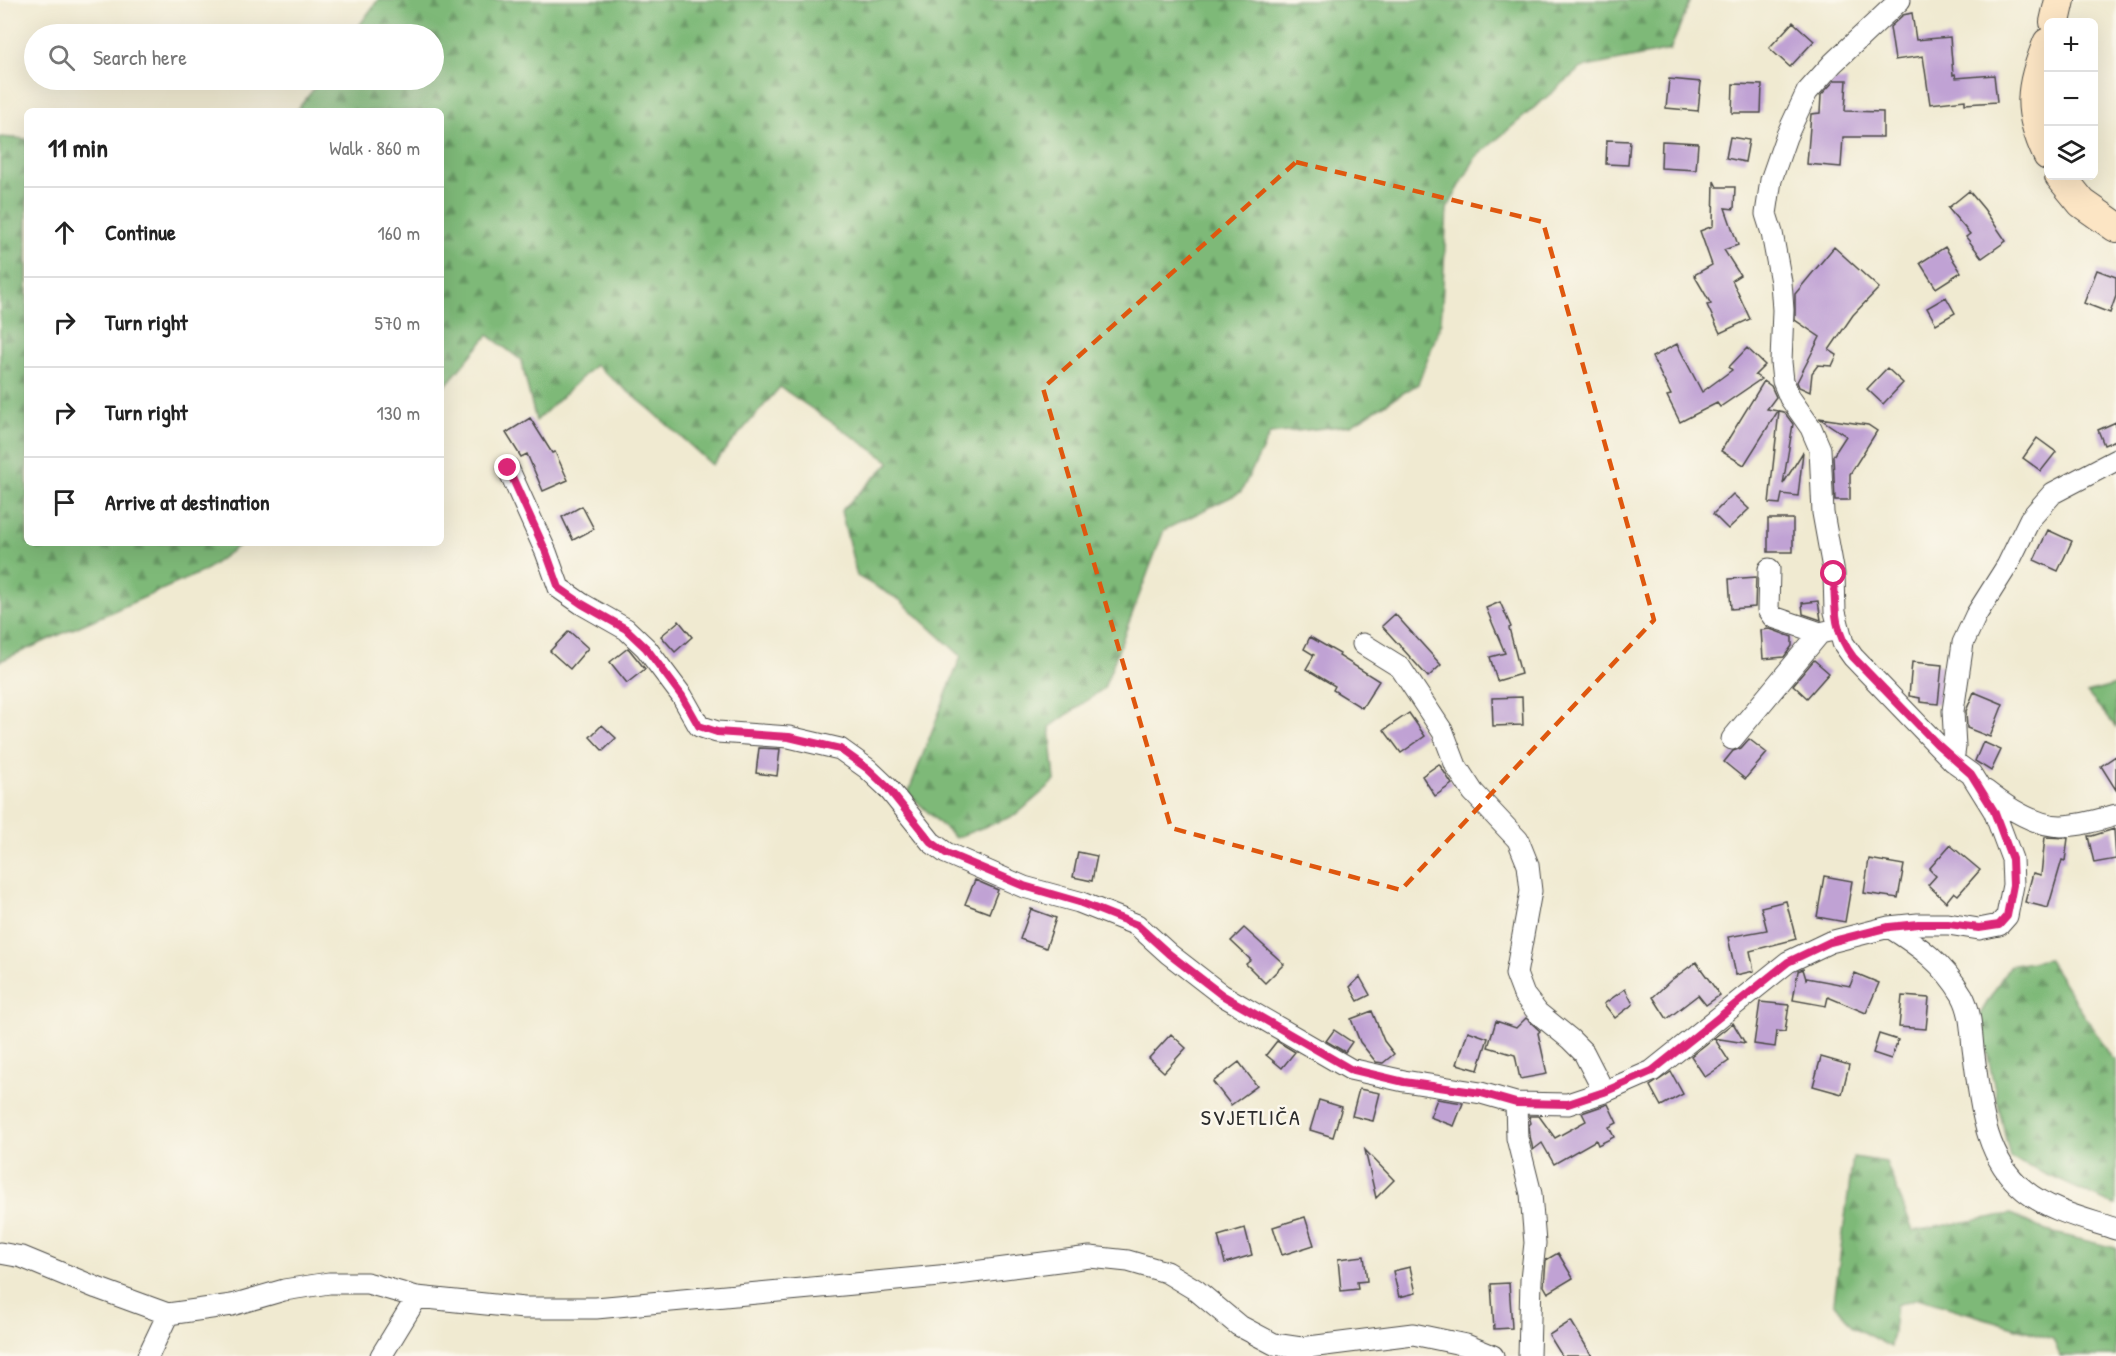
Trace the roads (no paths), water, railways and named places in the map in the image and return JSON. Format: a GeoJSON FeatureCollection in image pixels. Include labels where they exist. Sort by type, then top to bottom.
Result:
{"type":"FeatureCollection","features":[{"type":"Feature","properties":{"kind":"main road"},"geometry":{"type":"LineString","coordinates":[[2056,18],[2060,0]]}},
{"type":"Feature","properties":{"kind":"main road"},"geometry":{"type":"LineString","coordinates":[[2044,56],[2036,74],[2033,104],[2037,132],[2044,145]]}},
{"type":"Feature","properties":{"kind":"main road"},"geometry":{"type":"LineString","coordinates":[[2063,180],[2082,203],[2116,227]]}},
{"type":"Feature","properties":{"kind":"street"},"geometry":{"type":"LineString","coordinates":[[1732,739],[1829,631],[1835,612],[1834,574],[1823,513],[1820,449],[1811,428],[1790,398],[1783,381],[1781,282],[1772,232],[1766,214],[1771,180],[1786,137],[1808,92],[1833,63],[1900,0]]}},
{"type":"Feature","properties":{"kind":"street"},"geometry":{"type":"LineString","coordinates":[[1953,760],[1955,747],[1953,711],[1963,643],[1976,615],[2007,566],[2030,519],[2053,493],[2116,460]]}},
{"type":"Feature","properties":{"kind":"street"},"geometry":{"type":"LineString","coordinates":[[508,468],[546,552],[559,588],[626,629],[646,648],[682,696],[699,726],[717,732],[789,737],[840,749],[868,769],[887,787],[931,842],[946,853],[1024,886],[1079,902],[1137,925],[1169,954],[1222,995],[1350,1069],[1404,1082],[1481,1093],[1516,1103],[1568,1104],[1604,1092],[1652,1071],[1788,962],[1830,942],[1889,927],[1948,924],[1979,928],[1999,925],[2007,916],[2013,885],[2012,859],[1994,811],[1971,774],[1953,760],[1829,631],[1773,617],[1768,610],[1767,599],[1769,569]]}},
{"type":"Feature","properties":{"kind":"street"},"geometry":{"type":"LineString","coordinates":[[1364,644],[1400,667],[1443,732],[1456,766],[1473,792],[1518,840],[1527,866],[1531,891],[1516,974],[1524,994],[1538,1013],[1584,1053],[1604,1092]]}},
{"type":"Feature","properties":{"kind":"street"},"geometry":{"type":"LineString","coordinates":[[1980,788],[1998,802],[2031,818],[2060,826],[2116,814]]}},
{"type":"Feature","properties":{"kind":"street"},"geometry":{"type":"LineString","coordinates":[[1889,927],[1935,959],[1961,994],[1968,1008],[1985,1123],[1992,1146],[2001,1163],[2024,1190],[2040,1201],[2070,1214],[2116,1229]]}},
{"type":"Feature","properties":{"kind":"street"},"geometry":{"type":"LineString","coordinates":[[1516,1103],[1517,1138],[1530,1194],[1535,1243],[1531,1280],[1529,1356]]}},
{"type":"Feature","properties":{"kind":"street"},"geometry":{"type":"LineString","coordinates":[[0,1253],[22,1257],[168,1314],[232,1305],[284,1290],[328,1283],[367,1282],[417,1297],[524,1308],[596,1308],[950,1275],[1090,1257],[1128,1261],[1166,1272],[1196,1290],[1238,1325],[1274,1344],[1301,1348],[1413,1335],[1466,1345],[1492,1356]]}},
{"type":"Feature","properties":{"kind":"street"},"geometry":{"type":"LineString","coordinates":[[381,1356],[417,1297]]}},
{"type":"Feature","properties":{"kind":"street"},"geometry":{"type":"LineString","coordinates":[[148,1356],[168,1314]]}},
{"type":"Feature","properties":{"kind":"district","name":"SVJETLIČA"},"geometry":{"type":"Point","coordinates":[1251,1117]}}]}
